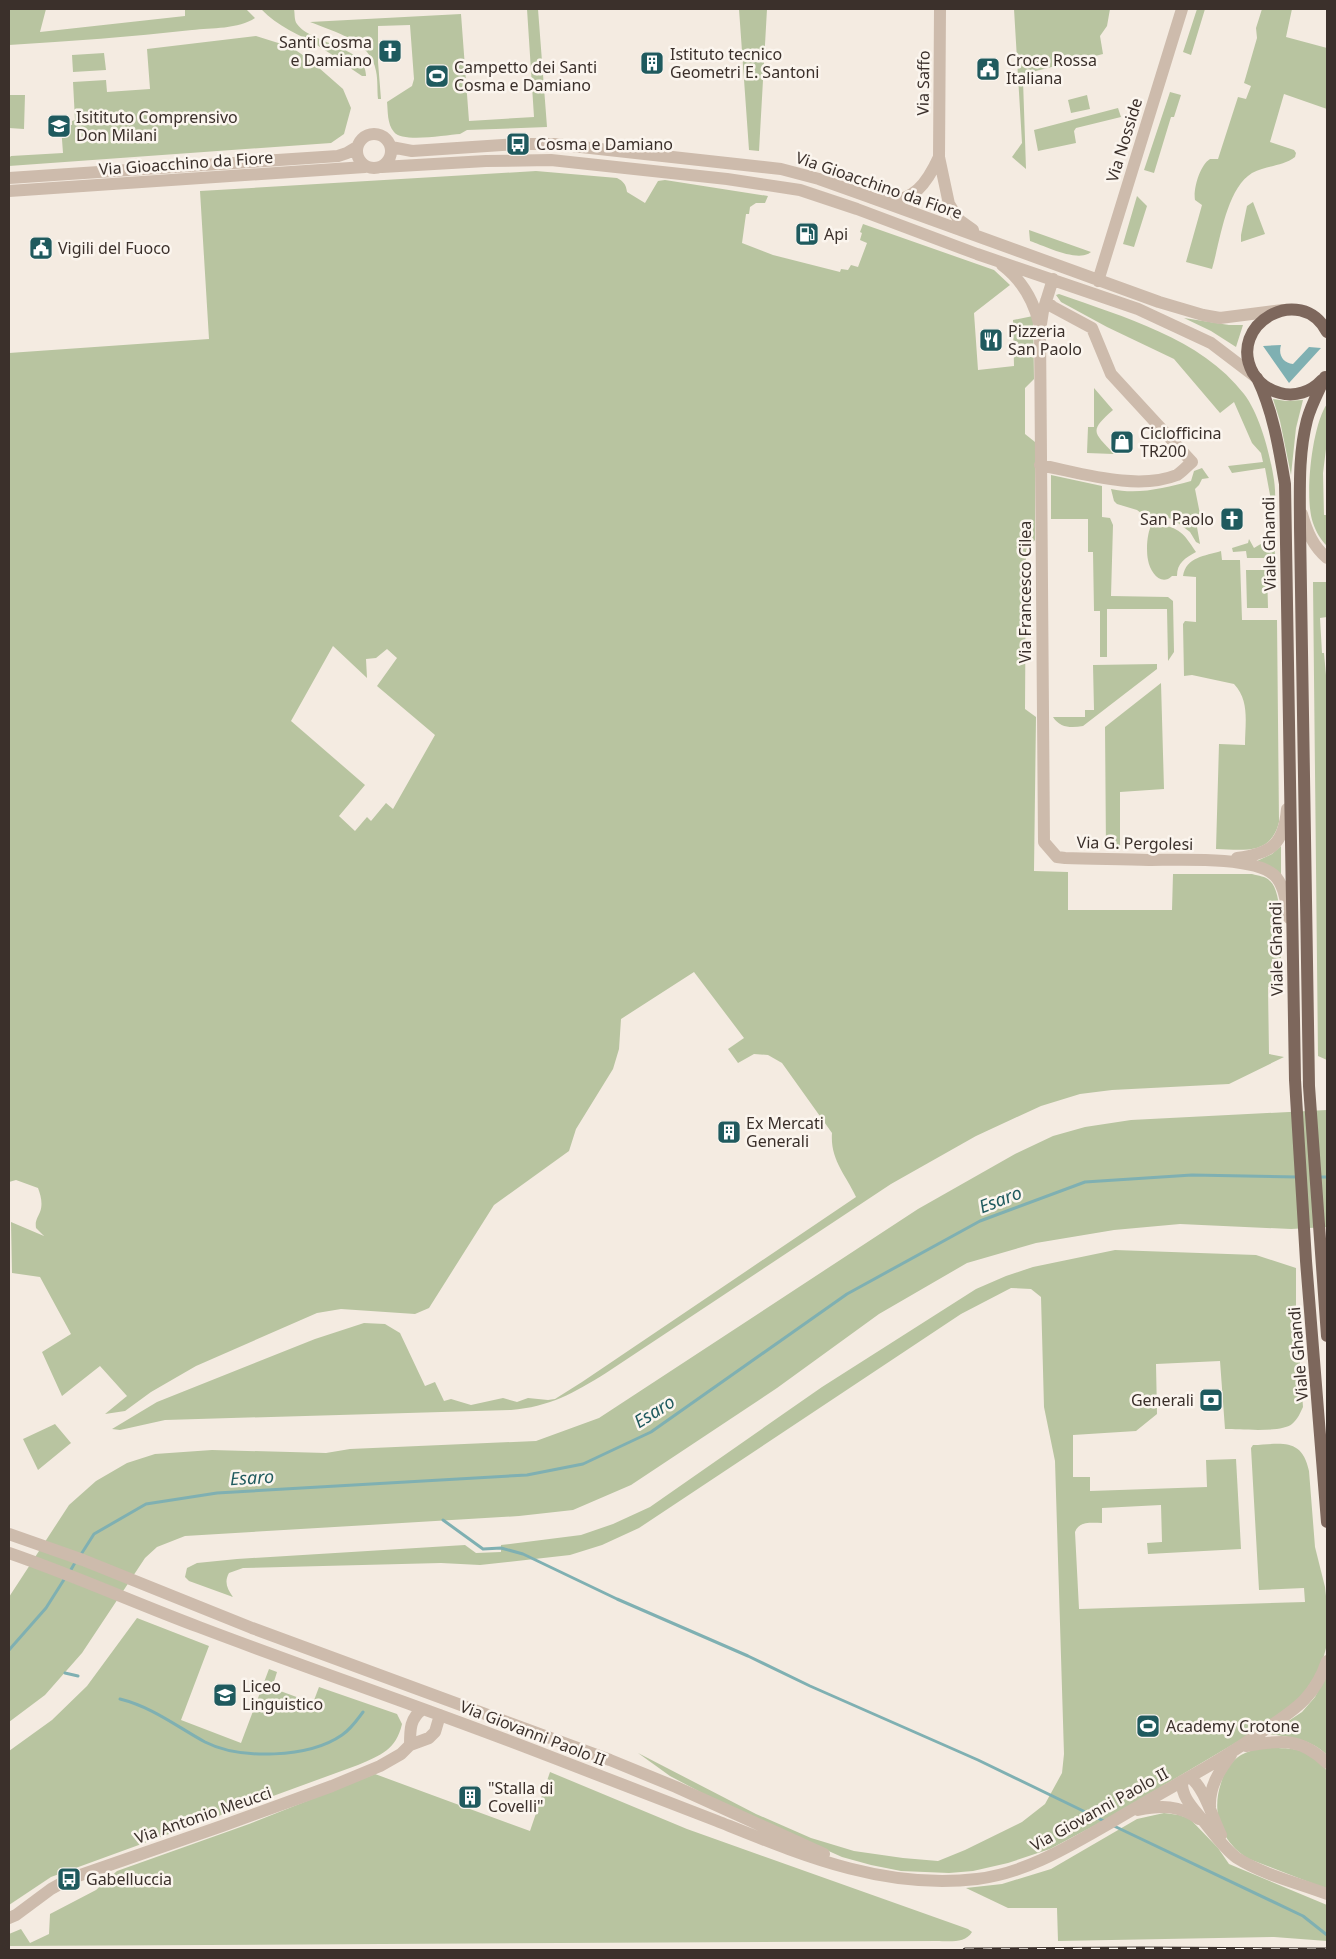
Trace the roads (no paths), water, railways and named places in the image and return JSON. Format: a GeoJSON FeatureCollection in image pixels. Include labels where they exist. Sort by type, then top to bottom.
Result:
{"type":"FeatureCollection","features":[{"type":"Feature","properties":{"kind":"main road","name":"Viale Ghandi"},"geometry":{"type":"LineString","coordinates":[[1282,310],[1271,314],[1261,321],[1253,331],[1249,343],[1249,361],[1265,395],[1285,484],[1289,781],[1327,1336]]}},
{"type":"Feature","properties":{"kind":"main road"},"geometry":{"type":"LineString","coordinates":[[1282,310],[1302,311],[1314,317],[1324,326],[1327,332]]}},
{"type":"Feature","properties":{"kind":"main road","name":"Viale Ghandi"},"geometry":{"type":"LineString","coordinates":[[1326,375],[1310,413],[1304,434],[1302,452],[1300,506],[1299,938],[1295,1080],[1306,1261],[1327,1522]]}},
{"type":"Feature","properties":{"kind":"main road"},"geometry":{"type":"LineString","coordinates":[[1256,378],[1274,392],[1296,394],[1307,391],[1317,385],[1326,375]]}},
{"type":"Feature","properties":{"kind":"street","name":"Via Saffo"},"geometry":{"type":"LineString","coordinates":[[940,9],[939,157],[949,204],[959,220],[970,229],[998,243]]}},
{"type":"Feature","properties":{"kind":"street","name":"Via Nosside"},"geometry":{"type":"LineString","coordinates":[[1098,281],[1182,9]]}},
{"type":"Feature","properties":{"kind":"street"},"geometry":{"type":"LineString","coordinates":[[374,134],[385,138],[391,147],[390,159],[382,167],[371,169],[365,167],[358,158],[357,147],[363,138],[374,134]]}},
{"type":"Feature","properties":{"kind":"street","name":"Via Gioacchino da Fiore"},"geometry":{"type":"LineString","coordinates":[[391,147],[412,150],[518,144],[554,144],[780,169],[819,179],[1159,302],[1220,318],[1282,310]]}},
{"type":"Feature","properties":{"kind":"street","name":"Via Gioacchino da Fiore"},"geometry":{"type":"LineString","coordinates":[[9,178],[338,156],[357,147]]}},
{"type":"Feature","properties":{"kind":"street"},"geometry":{"type":"LineString","coordinates":[[864,195],[891,200],[917,192],[932,171],[939,157]]}},
{"type":"Feature","properties":{"kind":"street","name":"Via Gioacchino da Fiore"},"geometry":{"type":"LineString","coordinates":[[382,167],[486,161],[551,160],[660,171],[785,187],[857,209],[994,260],[1138,310],[1211,343],[1256,378]]}},
{"type":"Feature","properties":{"kind":"street","name":"Via Gioacchino da Fiore"},"geometry":{"type":"LineString","coordinates":[[9,191],[365,167]]}},
{"type":"Feature","properties":{"kind":"street"},"geometry":{"type":"LineString","coordinates":[[994,260],[1014,274],[1024,287],[1034,304],[1040,330]]}},
{"type":"Feature","properties":{"kind":"street"},"geometry":{"type":"LineString","coordinates":[[1040,330],[1052,279]]}},
{"type":"Feature","properties":{"kind":"street"},"geometry":{"type":"LineString","coordinates":[[1040,465],[1118,480],[1149,481],[1178,474],[1192,462],[1112,374],[1092,328],[1053,307],[1046,301]]}},
{"type":"Feature","properties":{"kind":"street"},"geometry":{"type":"LineString","coordinates":[[1302,311],[1327,319]]}},
{"type":"Feature","properties":{"kind":"street","name":"Via Francesco Cilea"},"geometry":{"type":"LineString","coordinates":[[1040,330],[1042,827],[1044,842],[1050,851]]}},
{"type":"Feature","properties":{"kind":"street"},"geometry":{"type":"LineString","coordinates":[[1300,506],[1308,533],[1315,546],[1327,558]]}},
{"type":"Feature","properties":{"kind":"street"},"geometry":{"type":"LineString","coordinates":[[1221,861],[1258,855],[1277,843],[1283,831],[1286,816],[1289,781]]}},
{"type":"Feature","properties":{"kind":"street","name":"Via G. Pergolesi"},"geometry":{"type":"LineString","coordinates":[[1050,851],[1058,857],[1065,858],[1221,861]]}},
{"type":"Feature","properties":{"kind":"street"},"geometry":{"type":"LineString","coordinates":[[1221,861],[1253,865],[1276,876],[1283,888],[1299,938]]}},
{"type":"Feature","properties":{"kind":"street","name":"Via Giovanni Paolo II"},"geometry":{"type":"LineString","coordinates":[[9,1534],[83,1560],[206,1610],[610,1760],[676,1787],[805,1845],[855,1870]]}},
{"type":"Feature","properties":{"kind":"street","name":"Via Giovanni Paolo II"},"geometry":{"type":"LineString","coordinates":[[9,1553],[199,1627],[432,1711],[782,1847],[881,1877],[924,1880],[979,1878],[1002,1874],[1046,1859],[1238,1749]]}},
{"type":"Feature","properties":{"kind":"street"},"geometry":{"type":"LineString","coordinates":[[1208,1818],[1210,1794],[1220,1770],[1238,1749],[1301,1705],[1313,1692],[1322,1676],[1327,1661]]}},
{"type":"Feature","properties":{"kind":"street"},"geometry":{"type":"LineString","coordinates":[[410,1745],[412,1722],[416,1714],[432,1711],[440,1697]]}},
{"type":"Feature","properties":{"kind":"street","name":"Via Antonio Meucci"},"geometry":{"type":"LineString","coordinates":[[9,1918],[16,1915],[51,1889],[69,1880],[332,1786],[380,1766],[401,1754],[410,1745],[429,1738],[435,1732],[432,1711]]}},
{"type":"Feature","properties":{"kind":"street"},"geometry":{"type":"LineString","coordinates":[[1238,1749],[1272,1741],[1289,1742],[1308,1748],[1327,1763]]}},
{"type":"Feature","properties":{"kind":"street"},"geometry":{"type":"LineString","coordinates":[[1186,1779],[1195,1781],[1201,1790],[1208,1818],[1228,1849],[1236,1857],[1250,1865],[1327,1894]]}},
{"type":"Feature","properties":{"kind":"street"},"geometry":{"type":"LineString","coordinates":[[1128,1812],[1172,1806],[1197,1817],[1208,1818]]}},
{"type":"Feature","properties":{"kind":"water"},"geometry":{"type":"Polygon","coordinates":[[[1281,345],[1280,352],[1282,358],[1286,362],[1293,364],[1309,347],[1321,348],[1289,383],[1263,346],[1281,345]]]}},
{"type":"Feature","properties":{"kind":"waterway","name":"Esaro"},"geometry":{"type":"LineString","coordinates":[[80,1556],[94,1534],[146,1504],[217,1493],[527,1475],[583,1464],[651,1432],[847,1294],[980,1221],[1085,1182],[1192,1175],[1297,1177]]}},
{"type":"Feature","properties":{"kind":"waterway","name":"Esaro"},"geometry":{"type":"LineString","coordinates":[[1318,1177],[1327,1177]]}},
{"type":"Feature","properties":{"kind":"waterway"},"geometry":{"type":"LineString","coordinates":[[443,1520],[483,1549],[501,1548],[523,1554],[617,1599],[978,1760],[1106,1822]]}},
{"type":"Feature","properties":{"kind":"waterway","name":"Esaro"},"geometry":{"type":"LineString","coordinates":[[69,1573],[76,1561]]}},
{"type":"Feature","properties":{"kind":"waterway","name":"Esaro"},"geometry":{"type":"LineString","coordinates":[[9,1650],[46,1608],[65,1578]]}},
{"type":"Feature","properties":{"kind":"waterway"},"geometry":{"type":"LineString","coordinates":[[65,1673],[78,1676]]}},
{"type":"Feature","properties":{"kind":"waterway"},"geometry":{"type":"LineString","coordinates":[[120,1699],[132,1702],[153,1712],[205,1742],[220,1748],[255,1754],[293,1752],[328,1743],[348,1730],[363,1712]]}},
{"type":"Feature","properties":{"kind":"waterway"},"geometry":{"type":"LineString","coordinates":[[1114,1826],[1303,1916],[1327,1935]]}},
{"type":"Feature","properties":{"kind":"railway"},"geometry":{"type":"LineString","coordinates":[[965,1950],[1327,1950]]}},
{"type":"Feature","properties":{"kind":"place","name":"Santi Cosma e Damiano"},"geometry":{"type":"Point","coordinates":[390,51]}},
{"type":"Feature","properties":{"kind":"place","name":"Istituto tecnico Geometri E. Santoni"},"geometry":{"type":"Point","coordinates":[652,63]}},
{"type":"Feature","properties":{"kind":"place","name":"Croce Rossa Italiana"},"geometry":{"type":"Point","coordinates":[988,69]}},
{"type":"Feature","properties":{"kind":"place","name":"Campetto dei Santi Cosma e Damiano"},"geometry":{"type":"Point","coordinates":[437,76]}},
{"type":"Feature","properties":{"kind":"place","name":"Isitituto Comprensivo Don Milani"},"geometry":{"type":"Point","coordinates":[59,126]}},
{"type":"Feature","properties":{"kind":"place","name":"Cosma e Damiano"},"geometry":{"type":"Point","coordinates":[518,144]}},
{"type":"Feature","properties":{"kind":"place","name":"Api"},"geometry":{"type":"Point","coordinates":[807,234]}},
{"type":"Feature","properties":{"kind":"place","name":"Vigili del Fuoco"},"geometry":{"type":"Point","coordinates":[41,248]}},
{"type":"Feature","properties":{"kind":"place","name":"Pizzeria San Paolo"},"geometry":{"type":"Point","coordinates":[991,340]}},
{"type":"Feature","properties":{"kind":"place","name":"Ciclofficina TR200"},"geometry":{"type":"Point","coordinates":[1122,442]}},
{"type":"Feature","properties":{"kind":"place","name":"San Paolo"},"geometry":{"type":"Point","coordinates":[1232,519]}},
{"type":"Feature","properties":{"kind":"place","name":"Ex Mercati Generali"},"geometry":{"type":"Point","coordinates":[729,1132]}},
{"type":"Feature","properties":{"kind":"place","name":"Generali"},"geometry":{"type":"Point","coordinates":[1211,1400]}},
{"type":"Feature","properties":{"kind":"place","name":"Liceo Linguistico"},"geometry":{"type":"Point","coordinates":[225,1695]}},
{"type":"Feature","properties":{"kind":"place","name":"Academy Crotone"},"geometry":{"type":"Point","coordinates":[1148,1726]}},
{"type":"Feature","properties":{"kind":"place","name":"\"Stalla di Covelli\""},"geometry":{"type":"Point","coordinates":[470,1797]}},
{"type":"Feature","properties":{"kind":"place","name":"Gabelluccia"},"geometry":{"type":"Point","coordinates":[69,1879]}}]}
